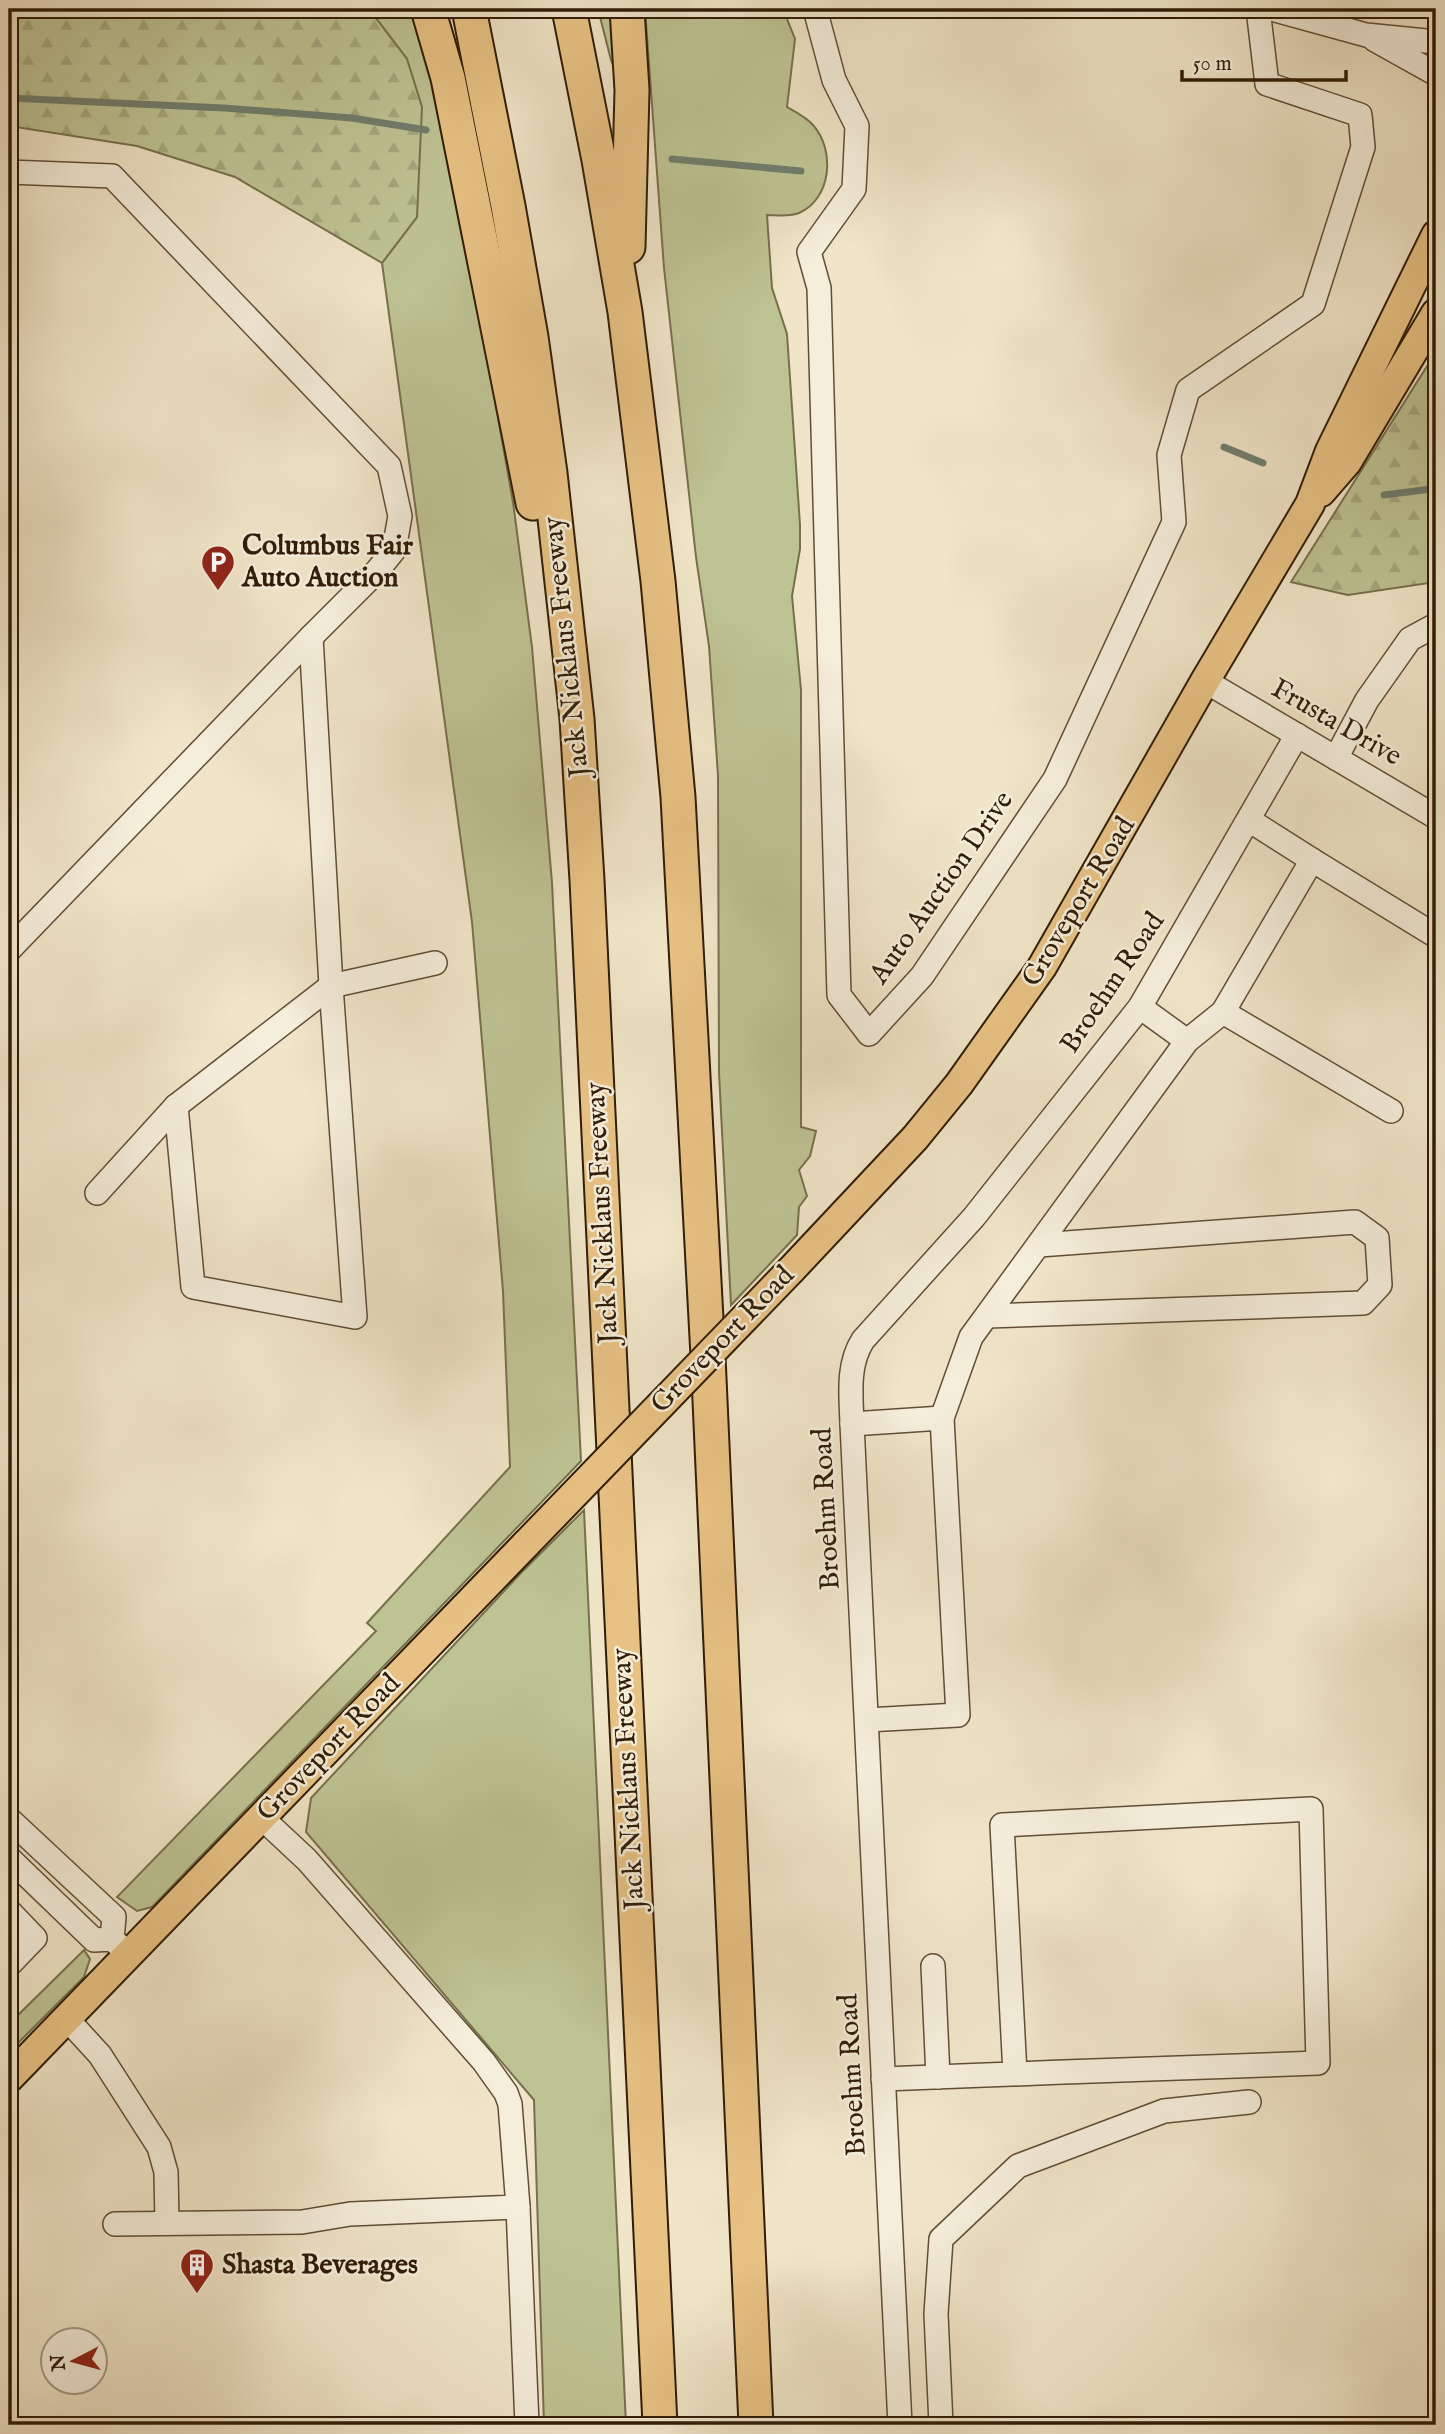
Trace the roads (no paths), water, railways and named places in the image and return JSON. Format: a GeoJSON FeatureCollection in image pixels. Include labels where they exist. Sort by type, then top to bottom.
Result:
{"type":"FeatureCollection","features":[{"type":"Feature","properties":{"kind":"highway"},"geometry":{"type":"LineString","coordinates":[[428,9],[448,78],[577,719]]}},
{"type":"Feature","properties":{"kind":"highway","name":"Jack Nicklaus Freeway"},"geometry":{"type":"LineString","coordinates":[[469,9],[508,206],[530,337],[550,473],[577,719],[587,880],[660,2425]]}},
{"type":"Feature","properties":{"kind":"highway"},"geometry":{"type":"LineString","coordinates":[[569,9],[625,312],[658,581],[678,797],[708,1356],[756,2425]]}},
{"type":"Feature","properties":{"kind":"highway"},"geometry":{"type":"LineString","coordinates":[[625,312],[632,90],[627,9]]}},
{"type":"Feature","properties":{"kind":"main road","name":"Groveport Road"},"geometry":{"type":"LineString","coordinates":[[9,2078],[67,2019],[121,1947],[262,1818],[893,1163],[959,1084],[1042,967],[1205,681],[1310,505],[1330,451],[1436,235]]}},
{"type":"Feature","properties":{"kind":"main road","name":"Groveport Road"},"geometry":{"type":"LineString","coordinates":[[1310,505],[1348,462],[1436,313]]}},
{"type":"Feature","properties":{"kind":"street","name":"Auto Auction Drive"},"geometry":{"type":"LineString","coordinates":[[815,9],[834,79],[857,127],[854,190],[809,252],[818,288],[839,995],[869,1034],[922,976],[1055,779],[1174,522],[1168,455],[1188,390],[1313,304],[1363,147],[1360,115],[1267,85],[1258,9]]}},
{"type":"Feature","properties":{"kind":"street"},"geometry":{"type":"LineString","coordinates":[[1272,9],[1366,35],[1436,42]]}},
{"type":"Feature","properties":{"kind":"street"},"geometry":{"type":"LineString","coordinates":[[1366,35],[1436,74]]}},
{"type":"Feature","properties":{"kind":"street"},"geometry":{"type":"LineString","coordinates":[[9,172],[112,176],[389,466],[400,516],[394,550],[377,571],[9,950]]}},
{"type":"Feature","properties":{"kind":"street"},"geometry":{"type":"LineString","coordinates":[[1336,758],[1367,700],[1410,639],[1436,625]]}},
{"type":"Feature","properties":{"kind":"street"},"geometry":{"type":"LineString","coordinates":[[176,1106],[193,1287],[355,1317],[331,986],[311,637]]}},
{"type":"Feature","properties":{"kind":"street","name":"Frusta Drive"},"geometry":{"type":"LineString","coordinates":[[1205,681],[1436,817]]}},
{"type":"Feature","properties":{"kind":"street","name":"Broehm Road"},"geometry":{"type":"LineString","coordinates":[[900,2425],[852,1424],[851,1368],[854,1353],[974,1217],[1140,1007],[1297,735]]}},
{"type":"Feature","properties":{"kind":"street"},"geometry":{"type":"LineString","coordinates":[[1248,820],[1436,936]]}},
{"type":"Feature","properties":{"kind":"street"},"geometry":{"type":"LineString","coordinates":[[867,1720],[958,1715],[942,1418],[971,1337],[1187,1041],[1223,1012],[1312,860]]}},
{"type":"Feature","properties":{"kind":"street"},"geometry":{"type":"LineString","coordinates":[[97,1193],[176,1106],[331,986],[435,963]]}},
{"type":"Feature","properties":{"kind":"street"},"geometry":{"type":"LineString","coordinates":[[1140,1007],[1187,1041]]}},
{"type":"Feature","properties":{"kind":"street"},"geometry":{"type":"LineString","coordinates":[[1223,1012],[1391,1111]]}},
{"type":"Feature","properties":{"kind":"street"},"geometry":{"type":"LineString","coordinates":[[987,1316],[1363,1303],[1380,1285],[1377,1238],[1355,1222],[1039,1245]]}},
{"type":"Feature","properties":{"kind":"street"},"geometry":{"type":"LineString","coordinates":[[852,1424],[942,1418]]}},
{"type":"Feature","properties":{"kind":"street"},"geometry":{"type":"LineString","coordinates":[[883,2079],[1015,2074],[1146,2067],[1318,2063],[1311,1809],[1002,1825],[1015,2074]]}},
{"type":"Feature","properties":{"kind":"street"},"geometry":{"type":"LineString","coordinates":[[262,1818],[307,1860],[484,2062],[506,2093],[512,2119],[518,2207],[527,2425]]}},
{"type":"Feature","properties":{"kind":"street"},"geometry":{"type":"LineString","coordinates":[[9,1819],[114,1917],[121,1947],[94,1940],[15,1864],[40,1848]]}},
{"type":"Feature","properties":{"kind":"street"},"geometry":{"type":"LineString","coordinates":[[9,1911],[35,1938],[9,1965]]}},
{"type":"Feature","properties":{"kind":"street"},"geometry":{"type":"LineString","coordinates":[[933,1966],[938,2077]]}},
{"type":"Feature","properties":{"kind":"street"},"geometry":{"type":"LineString","coordinates":[[67,2019],[100,2056],[159,2147],[166,2172],[167,2223]]}},
{"type":"Feature","properties":{"kind":"street"},"geometry":{"type":"LineString","coordinates":[[941,2425],[936,2314],[942,2239],[1018,2166],[1164,2111],[1249,2102]]}},
{"type":"Feature","properties":{"kind":"street"},"geometry":{"type":"LineString","coordinates":[[116,2224],[302,2222],[351,2214],[518,2207]]}},
{"type":"Feature","properties":{"kind":"waterway"},"geometry":{"type":"LineString","coordinates":[[9,98],[224,108],[352,118],[426,130]]}},
{"type":"Feature","properties":{"kind":"waterway"},"geometry":{"type":"LineString","coordinates":[[672,159],[801,171]]}},
{"type":"Feature","properties":{"kind":"waterway"},"geometry":{"type":"LineString","coordinates":[[1224,447],[1263,463]]}},
{"type":"Feature","properties":{"kind":"waterway"},"geometry":{"type":"LineString","coordinates":[[1384,495],[1431,489],[1436,485]]}},
{"type":"Feature","properties":{"kind":"place","name":"Columbus Fair Auto Auction"},"geometry":{"type":"Point","coordinates":[218,592]}},
{"type":"Feature","properties":{"kind":"place","name":"Shasta Beverages"},"geometry":{"type":"Point","coordinates":[197,2295]}}]}
